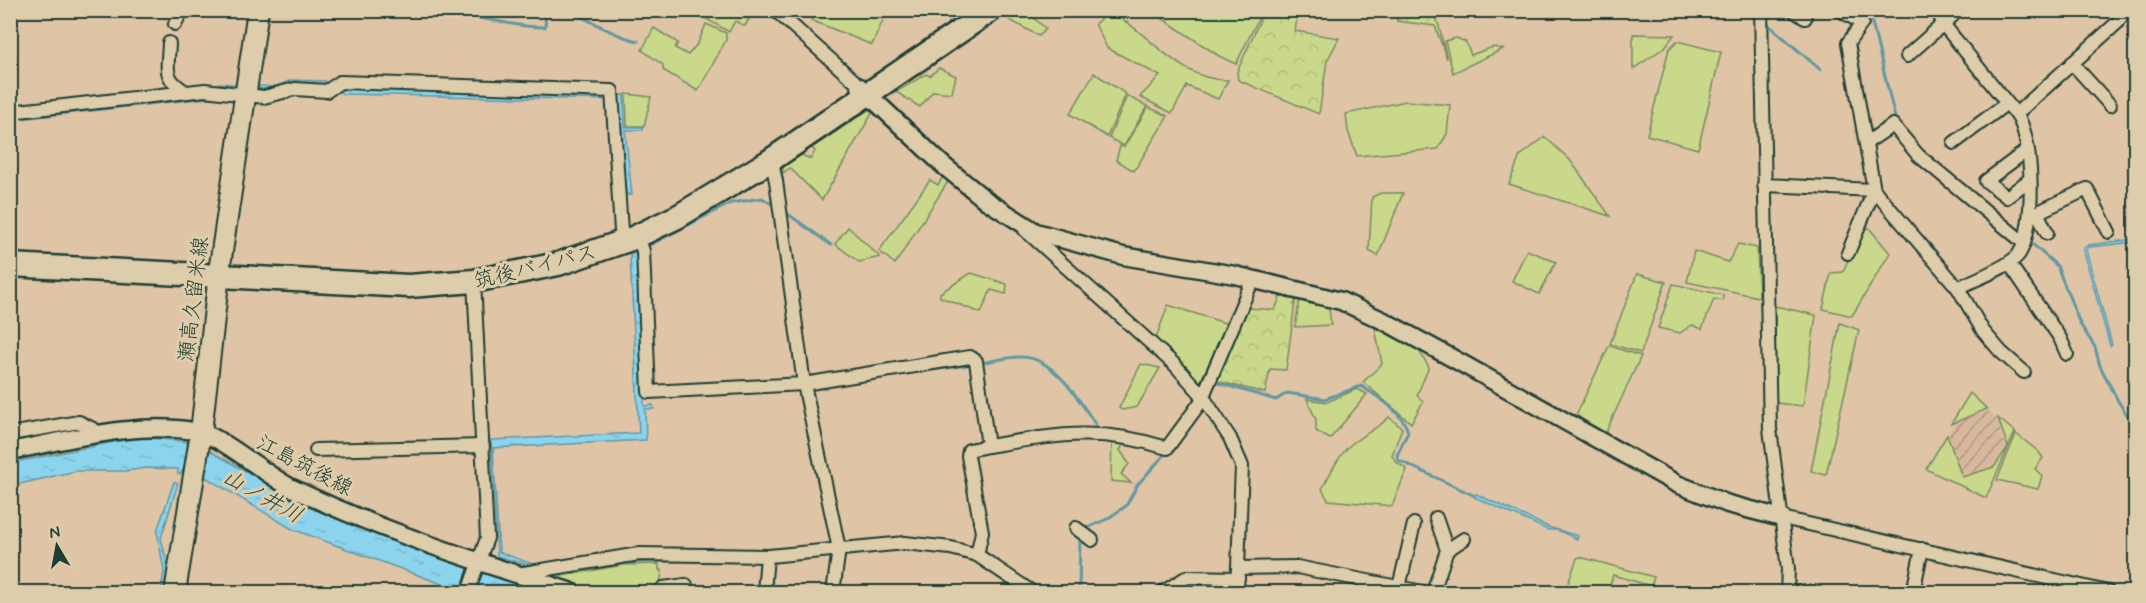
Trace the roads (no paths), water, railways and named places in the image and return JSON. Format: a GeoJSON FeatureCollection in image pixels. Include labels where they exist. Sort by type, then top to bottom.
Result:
{"type":"FeatureCollection","features":[{"type":"Feature","properties":{"kind":"highway","name":"筑後バイパス"},"geometry":{"type":"LineString","coordinates":[[10,253],[409,286],[474,281],[558,264],[694,208],[864,90],[973,10]]}},
{"type":"Feature","properties":{"kind":"highway","name":"筑後バイパス"},"geometry":{"type":"LineString","coordinates":[[864,90],[991,10]]}},
{"type":"Feature","properties":{"kind":"highway","name":"筑後バイパス"},"geometry":{"type":"LineString","coordinates":[[10,265],[219,271],[386,272],[473,269],[547,255],[626,235]]}},
{"type":"Feature","properties":{"kind":"main road","name":"瀬高久留米線"},"geometry":{"type":"LineString","coordinates":[[175,592],[199,439],[219,271],[258,10]]}},
{"type":"Feature","properties":{"kind":"street"},"geometry":{"type":"LineString","coordinates":[[175,24],[182,10]]}},
{"type":"Feature","properties":{"kind":"street"},"geometry":{"type":"LineString","coordinates":[[775,10],[944,166],[1011,217],[1175,365],[1202,395],[1230,438],[1242,466],[1237,592]]}},
{"type":"Feature","properties":{"kind":"street"},"geometry":{"type":"LineString","coordinates":[[1761,10],[1770,429],[1788,569],[1787,592]]}},
{"type":"Feature","properties":{"kind":"street"},"geometry":{"type":"LineString","coordinates":[[1793,10],[1805,18]]}},
{"type":"Feature","properties":{"kind":"street"},"geometry":{"type":"LineString","coordinates":[[1840,10],[1862,23],[1848,43],[1874,190],[1958,288],[1983,331],[2001,352],[2024,372]]}},
{"type":"Feature","properties":{"kind":"street"},"geometry":{"type":"LineString","coordinates":[[1938,10],[1943,24],[2023,124],[2034,215],[2047,233]]}},
{"type":"Feature","properties":{"kind":"street"},"geometry":{"type":"LineString","coordinates":[[1907,56],[1959,10]]}},
{"type":"Feature","properties":{"kind":"street"},"geometry":{"type":"LineString","coordinates":[[2016,114],[2118,22],[2125,11]]}},
{"type":"Feature","properties":{"kind":"street"},"geometry":{"type":"LineString","coordinates":[[170,43],[167,76],[172,83],[186,93]]}},
{"type":"Feature","properties":{"kind":"street"},"geometry":{"type":"LineString","coordinates":[[2072,63],[2110,105]]}},
{"type":"Feature","properties":{"kind":"street"},"geometry":{"type":"LineString","coordinates":[[10,112],[205,90],[264,97],[295,89],[327,91],[340,82],[612,91],[626,235],[640,242],[643,251],[649,392],[804,384],[970,357],[976,361],[988,446]]}},
{"type":"Feature","properties":{"kind":"street"},"geometry":{"type":"LineString","coordinates":[[1954,143],[2007,103]]}},
{"type":"Feature","properties":{"kind":"street"},"geometry":{"type":"LineString","coordinates":[[1866,143],[1893,125],[1918,155],[2023,242]]}},
{"type":"Feature","properties":{"kind":"street"},"geometry":{"type":"LineString","coordinates":[[2026,151],[1986,181],[2007,197],[2029,180]]}},
{"type":"Feature","properties":{"kind":"street"},"geometry":{"type":"LineString","coordinates":[[765,158],[776,181],[804,384],[839,549],[833,592]]}},
{"type":"Feature","properties":{"kind":"street"},"geometry":{"type":"LineString","coordinates":[[1764,185],[1874,190]]}},
{"type":"Feature","properties":{"kind":"street"},"geometry":{"type":"LineString","coordinates":[[1958,288],[2009,263],[2019,254],[2034,215],[2087,189],[2109,232]]}},
{"type":"Feature","properties":{"kind":"street"},"geometry":{"type":"LineString","coordinates":[[1848,253],[1874,190]]}},
{"type":"Feature","properties":{"kind":"street"},"geometry":{"type":"LineString","coordinates":[[1011,217],[1036,232],[1123,256],[1253,279],[1341,301],[1384,321],[1677,484],[1728,504],[2089,590],[2108,592]]}},
{"type":"Feature","properties":{"kind":"street"},"geometry":{"type":"LineString","coordinates":[[2009,263],[2060,338],[2067,354]]}},
{"type":"Feature","properties":{"kind":"street"},"geometry":{"type":"LineString","coordinates":[[977,555],[982,532],[968,456],[969,450],[1072,433],[1096,433],[1145,441],[1167,448],[1200,403],[1253,279]]}},
{"type":"Feature","properties":{"kind":"street"},"geometry":{"type":"LineString","coordinates":[[468,592],[487,538],[474,281]]}},
{"type":"Feature","properties":{"kind":"street"},"geometry":{"type":"LineString","coordinates":[[10,434],[79,422],[95,430],[96,435]]}},
{"type":"Feature","properties":{"kind":"street","name":"江島筑後線"},"geometry":{"type":"LineString","coordinates":[[10,451],[96,435],[156,429],[199,439],[289,487],[349,514],[478,564],[572,592]]}},
{"type":"Feature","properties":{"kind":"street"},"geometry":{"type":"LineString","coordinates":[[316,450],[483,446]]}},
{"type":"Feature","properties":{"kind":"street"},"geometry":{"type":"LineString","coordinates":[[1433,592],[1447,550],[1436,518]]}},
{"type":"Feature","properties":{"kind":"street"},"geometry":{"type":"LineString","coordinates":[[1399,587],[1414,524]]}},
{"type":"Feature","properties":{"kind":"street"},"geometry":{"type":"LineString","coordinates":[[1076,528],[1092,540]]}},
{"type":"Feature","properties":{"kind":"street"},"geometry":{"type":"LineString","coordinates":[[1447,550],[1464,539]]}},
{"type":"Feature","properties":{"kind":"street"},"geometry":{"type":"LineString","coordinates":[[517,574],[639,554],[767,556],[905,543],[951,548],[977,555],[1032,592]]}},
{"type":"Feature","properties":{"kind":"street"},"geometry":{"type":"LineString","coordinates":[[1913,592],[1922,549]]}},
{"type":"Feature","properties":{"kind":"street"},"geometry":{"type":"LineString","coordinates":[[764,592],[767,556]]}},
{"type":"Feature","properties":{"kind":"street"},"geometry":{"type":"LineString","coordinates":[[1163,592],[1187,577],[1297,567],[1423,592]]}},
{"type":"Feature","properties":{"kind":"street"},"geometry":{"type":"LineString","coordinates":[[663,592],[663,588],[669,586],[686,585]]}},
{"type":"Feature","properties":{"kind":"water"},"geometry":{"type":"Polygon","coordinates":[[[292,80],[325,81],[326,85],[293,83],[275,92],[251,92],[221,86],[219,83],[273,87],[292,80]]]}},
{"type":"Feature","properties":{"kind":"water"},"geometry":{"type":"Polygon","coordinates":[[[342,89],[624,95],[625,127],[643,127],[643,130],[625,130],[632,195],[626,195],[617,100],[343,94],[340,92],[342,89]]]}},
{"type":"Feature","properties":{"kind":"water"},"geometry":{"type":"Polygon","coordinates":[[[207,95],[207,98],[11,120],[10,117],[207,95]]]}},
{"type":"Feature","properties":{"kind":"water"},"geometry":{"type":"Polygon","coordinates":[[[2135,239],[2135,242],[2089,247],[2086,250],[2112,345],[2110,346],[2083,249],[2088,245],[2135,239]]]}},
{"type":"Feature","properties":{"kind":"water"},"geometry":{"type":"Polygon","coordinates":[[[630,254],[637,254],[644,406],[653,405],[654,409],[645,409],[646,440],[493,448],[499,552],[535,565],[535,567],[497,556],[491,440],[639,433],[630,254]]]}},
{"type":"Feature","properties":{"kind":"water","name":"山ノ井川"},"geometry":{"type":"Polygon","coordinates":[[[138,437],[182,441],[203,447],[311,508],[543,592],[464,592],[292,529],[202,475],[184,468],[181,474],[178,474],[178,469],[146,468],[127,471],[76,471],[11,486],[11,463],[138,437]]]}},
{"type":"Feature","properties":{"kind":"water"},"geometry":{"type":"Polygon","coordinates":[[[174,482],[178,483],[161,538],[169,572],[166,592],[161,592],[164,571],[157,531],[174,482]]]}},
{"type":"Feature","properties":{"kind":"water"},"geometry":{"type":"Polygon","coordinates":[[[1476,494],[1548,527],[1578,536],[1577,539],[1557,530],[1548,530],[1474,497],[1476,494]]]}},
{"type":"Feature","properties":{"kind":"water"},"geometry":{"type":"Polygon","coordinates":[[[827,553],[828,557],[784,560],[639,563],[544,577],[544,574],[622,561],[827,553]]]}},
{"type":"Feature","properties":{"kind":"waterway"},"geometry":{"type":"LineString","coordinates":[[435,10],[536,27],[545,27],[546,10]]}},
{"type":"Feature","properties":{"kind":"waterway"},"geometry":{"type":"LineString","coordinates":[[566,10],[638,41]]}},
{"type":"Feature","properties":{"kind":"waterway"},"geometry":{"type":"LineString","coordinates":[[1743,10],[1742,14],[1758,18]]}},
{"type":"Feature","properties":{"kind":"waterway"},"geometry":{"type":"LineString","coordinates":[[1869,10],[1895,118],[1899,123]]}},
{"type":"Feature","properties":{"kind":"waterway"},"geometry":{"type":"LineString","coordinates":[[1764,21],[1821,70]]}},
{"type":"Feature","properties":{"kind":"waterway"},"geometry":{"type":"LineString","coordinates":[[646,247],[731,203],[762,198],[775,206]]}},
{"type":"Feature","properties":{"kind":"waterway"},"geometry":{"type":"LineString","coordinates":[[788,214],[831,245]]}},
{"type":"Feature","properties":{"kind":"waterway"},"geometry":{"type":"LineString","coordinates":[[2028,240],[2057,266],[2080,324],[2095,347],[2100,366],[2118,401],[2136,428]]}},
{"type":"Feature","properties":{"kind":"waterway"},"geometry":{"type":"LineString","coordinates":[[980,363],[1023,357],[1035,359],[1046,365],[1066,383],[1097,427]]}},
{"type":"Feature","properties":{"kind":"waterway"},"geometry":{"type":"LineString","coordinates":[[903,374],[974,364]]}},
{"type":"Feature","properties":{"kind":"waterway"},"geometry":{"type":"LineString","coordinates":[[1213,385],[1215,382],[1276,400],[1287,393],[1325,399],[1361,386],[1396,412],[1405,425],[1408,432],[1397,455],[1398,460],[1473,495]]}},
{"type":"Feature","properties":{"kind":"waterway"},"geometry":{"type":"LineString","coordinates":[[644,398],[799,390]]}},
{"type":"Feature","properties":{"kind":"waterway"},"geometry":{"type":"LineString","coordinates":[[1085,529],[1107,519],[1126,506],[1138,484],[1167,452]]}},
{"type":"Feature","properties":{"kind":"waterway"},"geometry":{"type":"LineString","coordinates":[[1079,592],[1080,537]]}}]}
